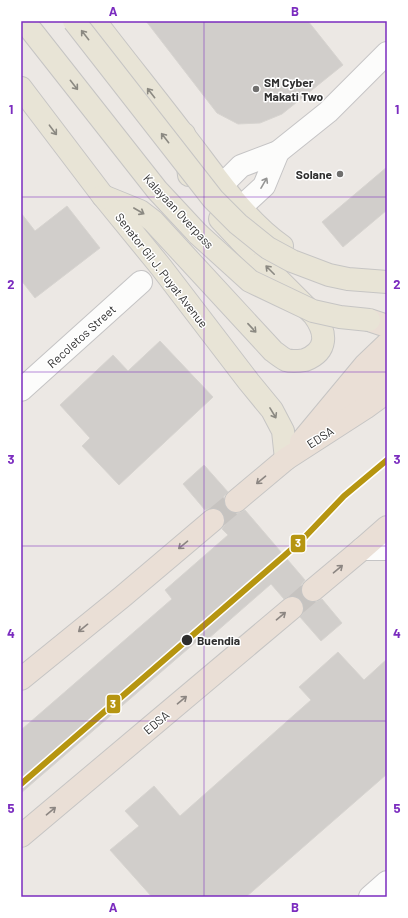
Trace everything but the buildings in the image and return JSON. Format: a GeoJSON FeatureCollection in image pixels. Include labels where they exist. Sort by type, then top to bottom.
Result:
{"type":"FeatureCollection","features":[{"type":"Feature","properties":{"kind":"highway"},"geometry":{"type":"LineString","coordinates":[[286,459],[365,365],[387,344]]}},
{"type":"Feature","properties":{"kind":"highway"},"geometry":{"type":"LineString","coordinates":[[286,459],[387,369]]}},
{"type":"Feature","properties":{"kind":"highway","name":"EDSA"},"geometry":{"type":"LineString","coordinates":[[236,501],[286,459],[387,392]]}},
{"type":"Feature","properties":{"kind":"highway"},"geometry":{"type":"LineString","coordinates":[[21,679],[122,597],[213,520]]}},
{"type":"Feature","properties":{"kind":"highway"},"geometry":{"type":"LineString","coordinates":[[313,590],[387,527]]}},
{"type":"Feature","properties":{"kind":"highway","name":"EDSA"},"geometry":{"type":"LineString","coordinates":[[21,836],[292,608]]}},
{"type":"Feature","properties":{"kind":"main road","name":"Kalayaan Overpass"},"geometry":{"type":"LineString","coordinates":[[24,21],[157,190],[198,234],[250,281],[313,310],[340,317],[381,322]]}},
{"type":"Feature","properties":{"kind":"main road"},"geometry":{"type":"LineString","coordinates":[[74,21],[213,199],[238,224],[268,248],[300,264],[329,275],[348,279],[387,281]]}},
{"type":"Feature","properties":{"kind":"main road"},"geometry":{"type":"LineString","coordinates":[[95,21],[222,185],[256,224],[274,240],[296,256],[331,269],[387,281]]}},
{"type":"Feature","properties":{"kind":"main road","name":"Senator Gil J. Puyat Avenue"},"geometry":{"type":"LineString","coordinates":[[21,88],[103,196],[161,267],[244,376],[272,410],[283,431],[286,459]]}},
{"type":"Feature","properties":{"kind":"main road"},"geometry":{"type":"LineString","coordinates":[[103,196],[140,211],[153,221],[273,351],[286,360],[298,362],[314,356],[320,351],[324,343],[320,324],[314,315],[254,255],[200,196],[190,178],[184,134]]}},
{"type":"Feature","properties":{"kind":"street"},"geometry":{"type":"LineString","coordinates":[[222,185],[241,166],[278,152],[328,112],[387,53]]}},
{"type":"Feature","properties":{"kind":"street"},"geometry":{"type":"LineString","coordinates":[[241,207],[264,186],[278,152]]}},
{"type":"Feature","properties":{"kind":"street","name":"Recoletos Street"},"geometry":{"type":"LineString","coordinates":[[21,390],[141,282]]}},
{"type":"Feature","properties":{"kind":"street"},"geometry":{"type":"LineString","coordinates":[[362,549],[387,550]]}},
{"type":"Feature","properties":{"kind":"street"},"geometry":{"type":"LineString","coordinates":[[370,897],[387,882]]}},
{"type":"Feature","properties":{"kind":"tunnel"},"geometry":{"type":"LineString","coordinates":[[213,520],[236,501]]}},
{"type":"Feature","properties":{"kind":"tunnel"},"geometry":{"type":"LineString","coordinates":[[292,608],[313,590]]}},
{"type":"Feature","properties":{"kind":"transit line","name":"3"},"geometry":{"type":"LineString","coordinates":[[21,784],[284,556],[303,539],[344,496],[387,460]]}},
{"type":"Feature","properties":{"kind":"place","name":"SM Cyber Makati Two"},"geometry":{"type":"Point","coordinates":[256,89]}},
{"type":"Feature","properties":{"kind":"place","name":"Solane"},"geometry":{"type":"Point","coordinates":[340,174]}},
{"type":"Feature","properties":{"kind":"place","name":"Buendia"},"geometry":{"type":"Point","coordinates":[187,640]}}]}
